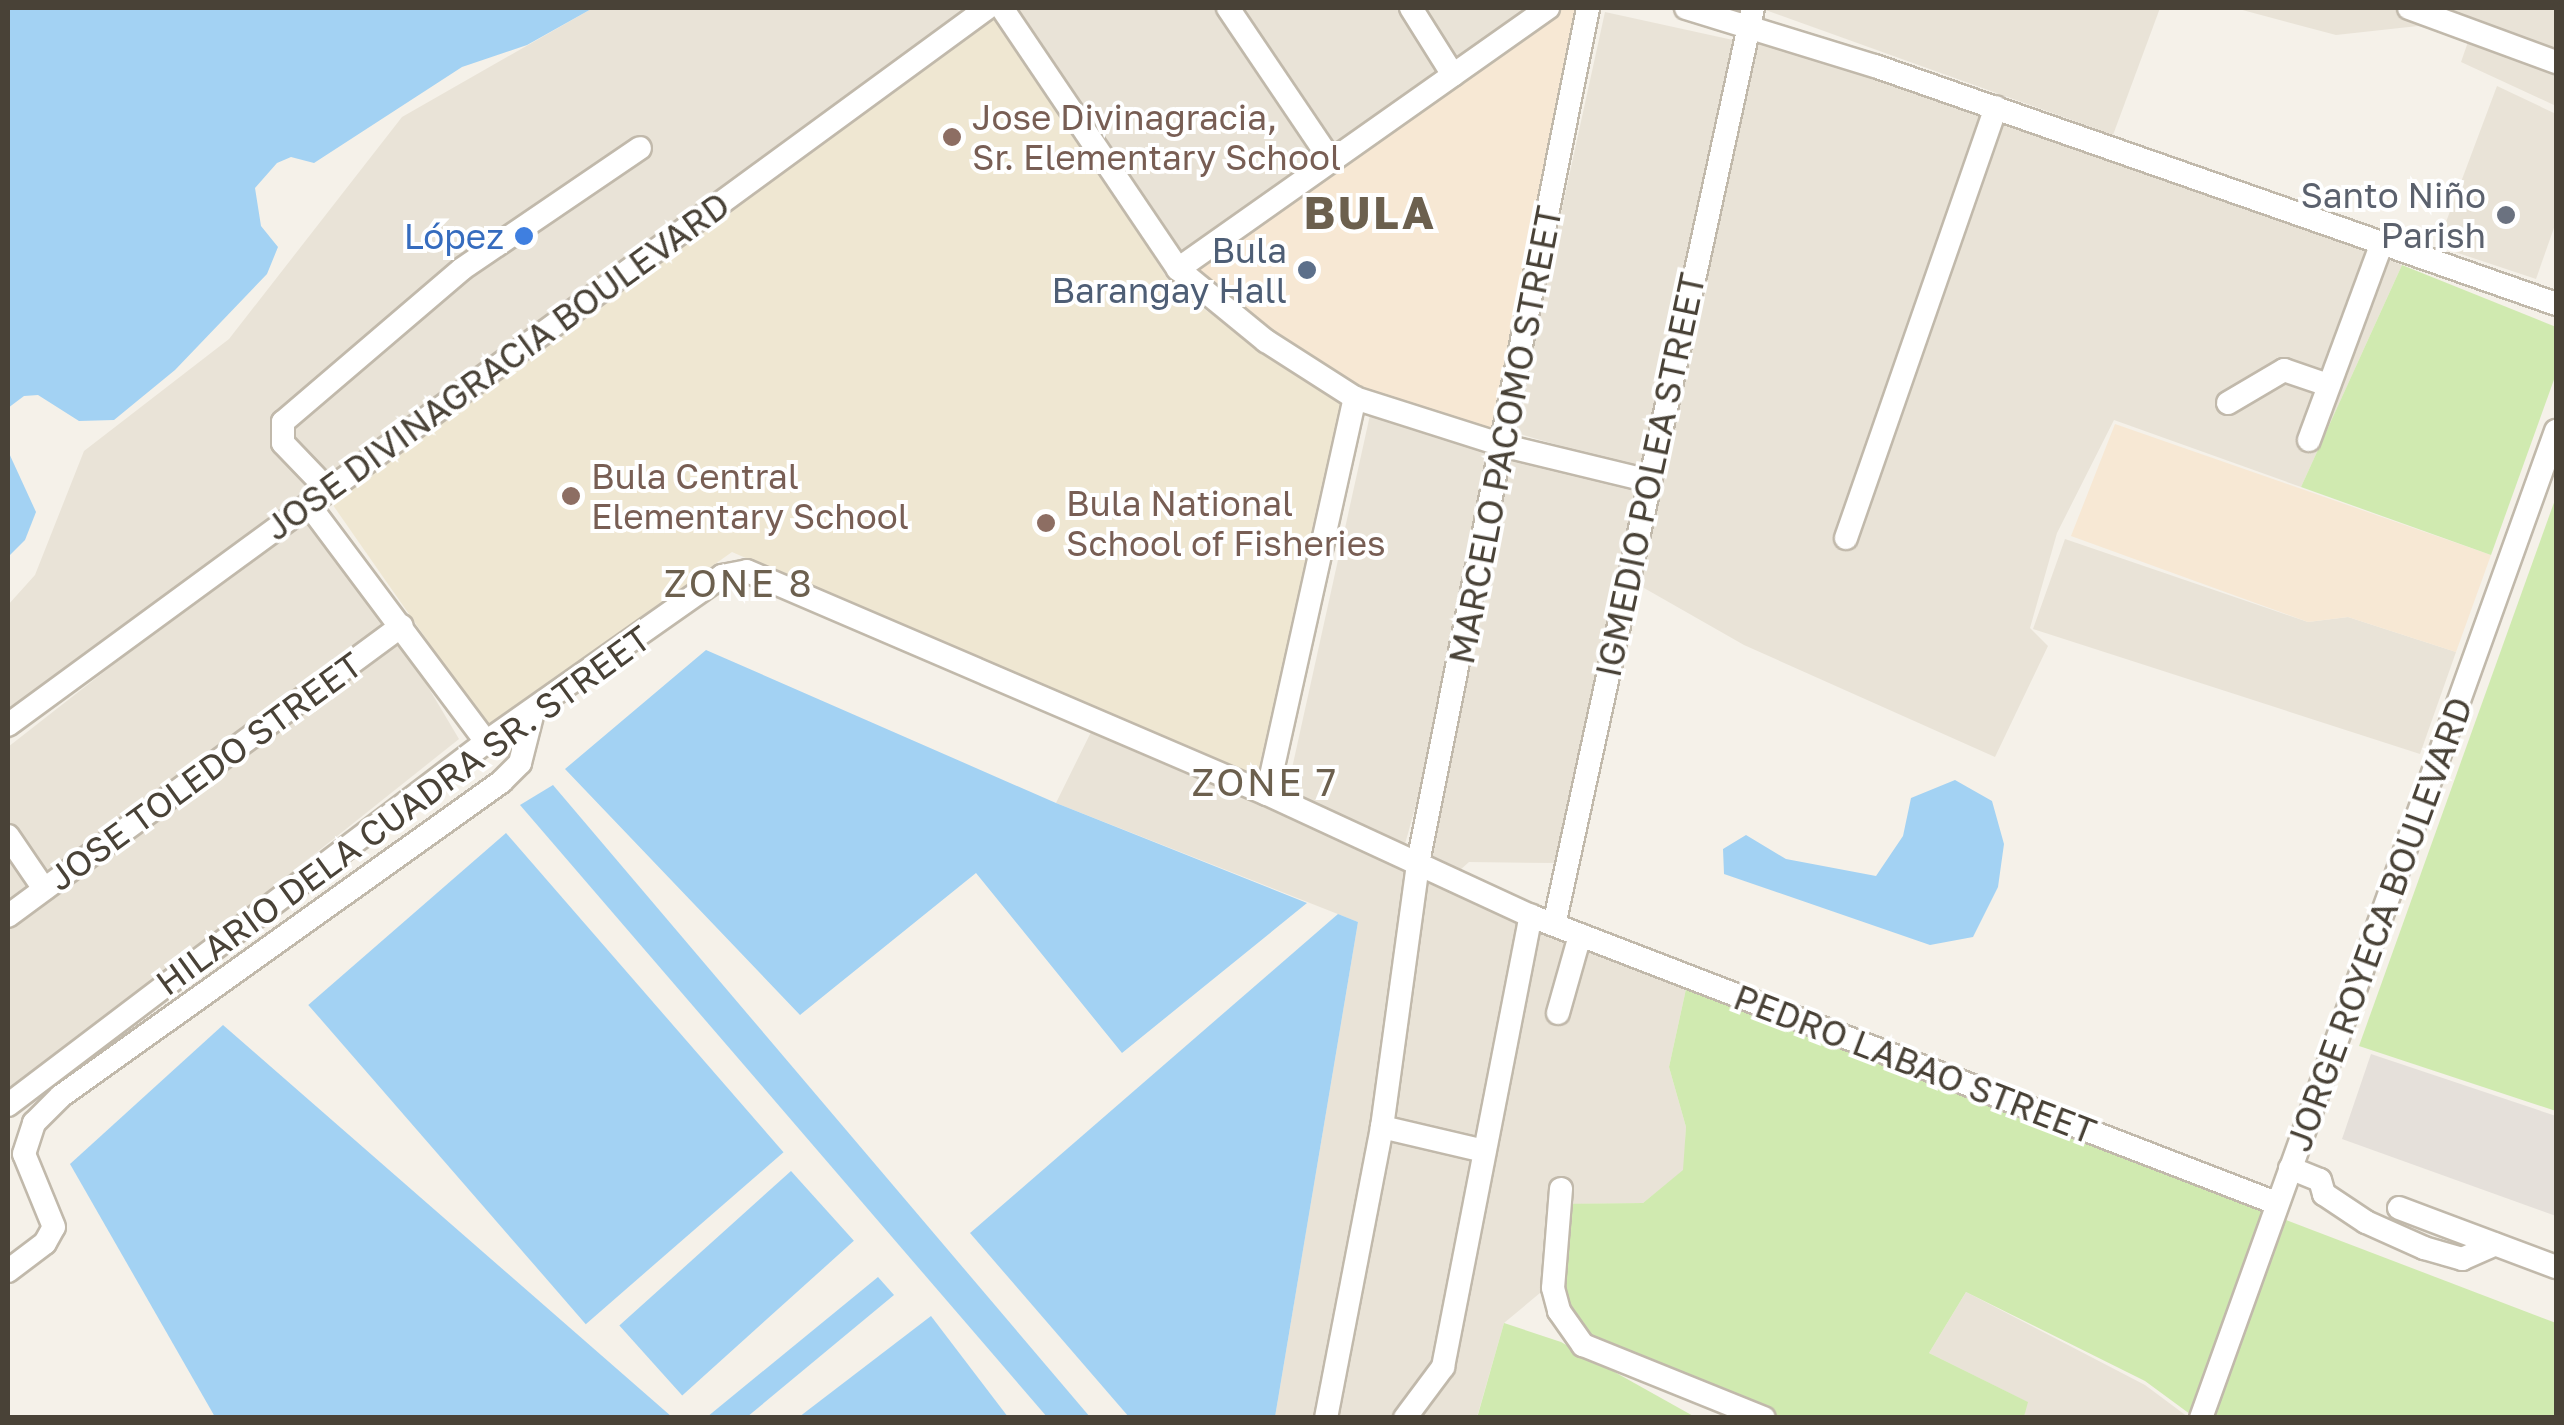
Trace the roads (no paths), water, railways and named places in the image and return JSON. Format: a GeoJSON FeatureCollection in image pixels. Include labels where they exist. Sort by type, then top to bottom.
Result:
{"type":"FeatureCollection","features":[{"type":"Feature","properties":{"kind":"street","name":"JOSE DIVINAGRACIA BOULEVARD"},"geometry":{"type":"LineString","coordinates":[[8,725],[986,8]]}},
{"type":"Feature","properties":{"kind":"street"},"geometry":{"type":"LineString","coordinates":[[1002,8],[1178,269],[1266,341],[1355,398],[1505,446],[1650,482]]}},
{"type":"Feature","properties":{"kind":"street"},"geometry":{"type":"LineString","coordinates":[[1228,8],[1329,158]]}},
{"type":"Feature","properties":{"kind":"street"},"geometry":{"type":"LineString","coordinates":[[1411,8],[1454,76]]}},
{"type":"Feature","properties":{"kind":"street"},"geometry":{"type":"LineString","coordinates":[[1178,269],[1329,158],[1548,8]]}},
{"type":"Feature","properties":{"kind":"street","name":"MARCELO PACOMO STREET"},"geometry":{"type":"LineString","coordinates":[[1326,1418],[1382,1127],[1418,863],[1505,446],[1588,8]]}},
{"type":"Feature","properties":{"kind":"street"},"geometry":{"type":"LineString","coordinates":[[1686,8],[1751,16],[1996,108],[2556,304]]}},
{"type":"Feature","properties":{"kind":"street"},"geometry":{"type":"LineString","coordinates":[[2409,8],[2556,62]]}},
{"type":"Feature","properties":{"kind":"street","name":"IGMEDIO POLEA STREET"},"geometry":{"type":"LineString","coordinates":[[1554,925],[1751,16]]}},
{"type":"Feature","properties":{"kind":"street"},"geometry":{"type":"LineString","coordinates":[[1846,538],[1996,108]]}},
{"type":"Feature","properties":{"kind":"street"},"geometry":{"type":"LineString","coordinates":[[328,490],[283,442],[284,422],[462,269],[640,148]]}},
{"type":"Feature","properties":{"kind":"street"},"geometry":{"type":"LineString","coordinates":[[2309,440],[2382,242]]}},
{"type":"Feature","properties":{"kind":"street"},"geometry":{"type":"LineString","coordinates":[[2228,403],[2284,370],[2328,385]]}},
{"type":"Feature","properties":{"kind":"street"},"geometry":{"type":"LineString","coordinates":[[1267,794],[1355,398]]}},
{"type":"Feature","properties":{"kind":"street","name":"JORGE ROYECA BOULEVARD"},"geometry":{"type":"LineString","coordinates":[[2201,1418],[2556,431]]}},
{"type":"Feature","properties":{"kind":"street"},"geometry":{"type":"LineString","coordinates":[[309,505],[486,742]]}},
{"type":"Feature","properties":{"kind":"street","name":"HILARIO DELA CUADRA SR. STREET"},"geometry":{"type":"LineString","coordinates":[[8,1105],[486,742],[722,576],[747,571],[1267,794],[1531,916]]}},
{"type":"Feature","properties":{"kind":"street","name":"JOSE TOLEDO STREET"},"geometry":{"type":"LineString","coordinates":[[8,916],[402,626]]}},
{"type":"Feature","properties":{"kind":"street"},"geometry":{"type":"LineString","coordinates":[[8,1270],[45,1243],[54,1228],[24,1154],[34,1123],[61,1096],[502,782],[520,763],[533,712]]}},
{"type":"Feature","properties":{"kind":"street"},"geometry":{"type":"LineString","coordinates":[[8,836],[44,889]]}},
{"type":"Feature","properties":{"kind":"street"},"geometry":{"type":"LineString","coordinates":[[1405,1418],[1444,1367],[1531,916]]}},
{"type":"Feature","properties":{"kind":"street","name":"PEDRO LABAO STREET"},"geometry":{"type":"LineString","coordinates":[[1531,916],[2276,1203]]}},
{"type":"Feature","properties":{"kind":"street"},"geometry":{"type":"LineString","coordinates":[[1558,1013],[1580,936]]}},
{"type":"Feature","properties":{"kind":"street"},"geometry":{"type":"LineString","coordinates":[[1382,1127],[1484,1151]]}},
{"type":"Feature","properties":{"kind":"street"},"geometry":{"type":"LineString","coordinates":[[2290,1168],[2320,1180],[2324,1194],[2366,1222],[2424,1248],[2462,1259],[2494,1244]]}},
{"type":"Feature","properties":{"kind":"street"},"geometry":{"type":"LineString","coordinates":[[1560,1189],[1553,1288],[1576,1336],[1764,1418]]}},
{"type":"Feature","properties":{"kind":"street"},"geometry":{"type":"LineString","coordinates":[[2399,1208],[2556,1267]]}},
{"type":"Feature","properties":{"kind":"water"},"geometry":{"type":"Polygon","coordinates":[[[8,8],[593,8],[527,45],[462,67],[314,163],[291,157],[277,163],[255,188],[261,226],[278,247],[267,274],[175,370],[114,420],[79,421],[38,395],[24,396],[8,408],[8,8]]]}},
{"type":"Feature","properties":{"kind":"water"},"geometry":{"type":"Polygon","coordinates":[[[8,451],[36,512],[25,540],[8,557],[8,451]]]}},
{"type":"Feature","properties":{"kind":"water"},"geometry":{"type":"Polygon","coordinates":[[[706,650],[1056,803],[1307,903],[1122,1053],[976,873],[800,1015],[565,769],[706,650]]]}},
{"type":"Feature","properties":{"kind":"water"},"geometry":{"type":"Polygon","coordinates":[[[1955,780],[1992,801],[2004,844],[1998,887],[1973,937],[1930,945],[1724,874],[1723,849],[1746,835],[1786,859],[1876,876],[1903,836],[1911,798],[1955,780]]]}},
{"type":"Feature","properties":{"kind":"water"},"geometry":{"type":"Polygon","coordinates":[[[553,785],[1090,1417],[1047,1417],[520,805],[553,785]]]}},
{"type":"Feature","properties":{"kind":"water"},"geometry":{"type":"Polygon","coordinates":[[[506,833],[784,1152],[586,1324],[308,1005],[506,833]]]}},
{"type":"Feature","properties":{"kind":"water"},"geometry":{"type":"Polygon","coordinates":[[[1338,914],[1358,922],[1275,1417],[1129,1417],[970,1233],[1338,914]]]}},
{"type":"Feature","properties":{"kind":"water"},"geometry":{"type":"Polygon","coordinates":[[[223,1025],[672,1417],[215,1417],[70,1164],[223,1025]]]}},
{"type":"Feature","properties":{"kind":"water"},"geometry":{"type":"Polygon","coordinates":[[[791,1171],[854,1241],[682,1395],[619,1326],[791,1171]]]}},
{"type":"Feature","properties":{"kind":"water"},"geometry":{"type":"Polygon","coordinates":[[[878,1277],[894,1295],[747,1417],[707,1417],[878,1277]]]}},
{"type":"Feature","properties":{"kind":"water"},"geometry":{"type":"Polygon","coordinates":[[[931,1316],[1008,1417],[799,1417],[931,1316]]]}},
{"type":"Feature","properties":{"kind":"place","name":"Jose Divinagracia, Sr. Elementary School"},"geometry":{"type":"Point","coordinates":[952,137]}},
{"type":"Feature","properties":{"kind":"place","name":"Santo Niño Parish"},"geometry":{"type":"Point","coordinates":[2506,215]}},
{"type":"Feature","properties":{"kind":"place","name":"López"},"geometry":{"type":"Point","coordinates":[524,236]}},
{"type":"Feature","properties":{"kind":"place","name":"Bula Barangay Hall"},"geometry":{"type":"Point","coordinates":[1307,270]}},
{"type":"Feature","properties":{"kind":"place","name":"Bula Central Elementary School"},"geometry":{"type":"Point","coordinates":[571,496]}},
{"type":"Feature","properties":{"kind":"place","name":"Bula National School of Fisheries"},"geometry":{"type":"Point","coordinates":[1046,523]}},
{"type":"Feature","properties":{"kind":"district","name":"BULA"},"geometry":{"type":"Point","coordinates":[1370,213]}},
{"type":"Feature","properties":{"kind":"district","name":"ZONE 8"},"geometry":{"type":"Point","coordinates":[739,583]}},
{"type":"Feature","properties":{"kind":"district","name":"ZONE 7"},"geometry":{"type":"Point","coordinates":[1265,782]}}]}
